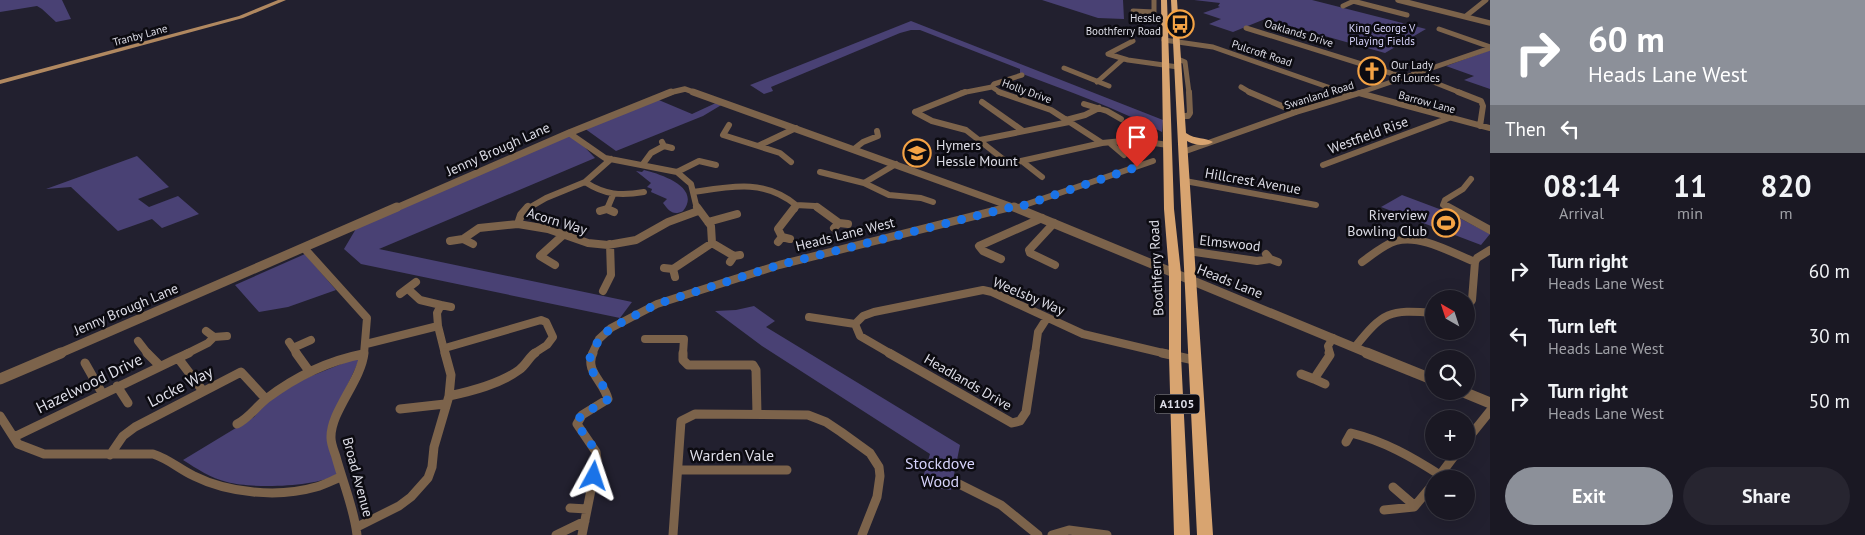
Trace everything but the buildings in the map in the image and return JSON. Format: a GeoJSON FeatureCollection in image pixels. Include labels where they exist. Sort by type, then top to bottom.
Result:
{"type":"FeatureCollection","features":[{"type":"Feature","properties":{"kind":"main road","name":"Tranby Lane"},"geometry":{"type":"LineString","coordinates":[[0,82],[222,23],[282,0]]}},
{"type":"Feature","properties":{"kind":"main road","name":"Boothferry Road"},"geometry":{"type":"LineString","coordinates":[[1164,0],[1169,209],[1175,274],[1175,356],[1182,535]]}},
{"type":"Feature","properties":{"kind":"main road","name":"A1105"},"geometry":{"type":"LineString","coordinates":[[1174,0],[1205,535]]}},
{"type":"Feature","properties":{"kind":"main road"},"geometry":{"type":"LineString","coordinates":[[1182,134],[1192,141],[1208,142]]}},
{"type":"Feature","properties":{"kind":"street"},"geometry":{"type":"LineString","coordinates":[[1133,11],[1140,14],[1154,12],[1154,0]]}},
{"type":"Feature","properties":{"kind":"street"},"geometry":{"type":"LineString","coordinates":[[1398,0],[1411,1],[1490,23]]}},
{"type":"Feature","properties":{"kind":"street"},"geometry":{"type":"LineString","coordinates":[[1466,16],[1486,0]]}},
{"type":"Feature","properties":{"kind":"street"},"geometry":{"type":"LineString","coordinates":[[1343,6],[1354,1],[1407,15]]}},
{"type":"Feature","properties":{"kind":"street"},"geometry":{"type":"LineString","coordinates":[[1389,16],[1395,12]]}},
{"type":"Feature","properties":{"kind":"street","name":"Oaklands Drive"},"geometry":{"type":"LineString","coordinates":[[1246,28],[1403,77]]}},
{"type":"Feature","properties":{"kind":"street"},"geometry":{"type":"LineString","coordinates":[[1439,29],[1490,47]]}},
{"type":"Feature","properties":{"kind":"street","name":"Pulcroft Road"},"geometry":{"type":"LineString","coordinates":[[1164,40],[1213,47],[1351,95]]}},
{"type":"Feature","properties":{"kind":"street"},"geometry":{"type":"LineString","coordinates":[[1133,41],[1108,54],[1123,60],[1166,66],[1178,63]]}},
{"type":"Feature","properties":{"kind":"street","name":"Swanland Road"},"geometry":{"type":"LineString","coordinates":[[1183,152],[1490,47]]}},
{"type":"Feature","properties":{"kind":"street"},"geometry":{"type":"LineString","coordinates":[[1097,82],[1123,60]]}},
{"type":"Feature","properties":{"kind":"street"},"geometry":{"type":"LineString","coordinates":[[1064,68],[1109,86]]}},
{"type":"Feature","properties":{"kind":"street"},"geometry":{"type":"LineString","coordinates":[[1413,74],[1481,101],[1483,106],[1480,126]]}},
{"type":"Feature","properties":{"kind":"street","name":"Holly Drive"},"geometry":{"type":"LineString","coordinates":[[1022,76],[994,84],[992,88],[1002,94],[1052,110],[1102,143],[1110,144],[1133,140],[1168,146]]}},
{"type":"Feature","properties":{"kind":"street"},"geometry":{"type":"LineString","coordinates":[[1241,87],[1260,98],[1296,112]]}},
{"type":"Feature","properties":{"kind":"street"},"geometry":{"type":"LineString","coordinates":[[992,88],[982,88],[946,99],[914,112],[932,121],[961,128],[1012,163],[1102,143]]}},
{"type":"Feature","properties":{"kind":"street","name":"Jenny Brough Lane"},"geometry":{"type":"LineString","coordinates":[[0,379],[569,132],[670,92],[686,89],[1014,207]]}},
{"type":"Feature","properties":{"kind":"street","name":"Barrow Lane"},"geometry":{"type":"LineString","coordinates":[[1359,93],[1490,128]]}},
{"type":"Feature","properties":{"kind":"street"},"geometry":{"type":"LineString","coordinates":[[982,102],[1023,130]]}},
{"type":"Feature","properties":{"kind":"street"},"geometry":{"type":"LineString","coordinates":[[1084,104],[1098,108],[1121,119]]}},
{"type":"Feature","properties":{"kind":"street"},"geometry":{"type":"LineString","coordinates":[[980,140],[1067,121],[1098,108]]}},
{"type":"Feature","properties":{"kind":"street"},"geometry":{"type":"LineString","coordinates":[[993,110],[1005,109]]}},
{"type":"Feature","properties":{"kind":"street","name":"Westfield Rise"},"geometry":{"type":"LineString","coordinates":[[1323,165],[1449,118]]}},
{"type":"Feature","properties":{"kind":"street"},"geometry":{"type":"LineString","coordinates":[[729,125],[720,132],[723,135],[768,150],[782,152],[790,160],[781,159]]}},
{"type":"Feature","properties":{"kind":"street"},"geometry":{"type":"LineString","coordinates":[[758,146],[796,128]]}},
{"type":"Feature","properties":{"kind":"street"},"geometry":{"type":"LineString","coordinates":[[854,149],[863,142],[878,136],[876,131]]}},
{"type":"Feature","properties":{"kind":"street"},"geometry":{"type":"LineString","coordinates":[[569,132],[597,154],[611,159],[677,172],[691,184],[698,212],[708,222],[712,233],[712,243]]}},
{"type":"Feature","properties":{"kind":"street"},"geometry":{"type":"LineString","coordinates":[[643,164],[651,153],[663,144],[672,148]]}},
{"type":"Feature","properties":{"kind":"street"},"geometry":{"type":"LineString","coordinates":[[1110,144],[1124,155]]}},
{"type":"Feature","properties":{"kind":"street","name":"Acorn Way"},"geometry":{"type":"LineString","coordinates":[[611,159],[585,182],[530,206],[518,218],[518,224],[546,228],[562,236],[584,243],[610,244],[630,242],[642,238],[669,222],[698,212]]}},
{"type":"Feature","properties":{"kind":"street"},"geometry":{"type":"LineString","coordinates":[[677,172],[699,160],[716,165]]}},
{"type":"Feature","properties":{"kind":"street"},"geometry":{"type":"LineString","coordinates":[[1014,207],[1153,161]]}},
{"type":"Feature","properties":{"kind":"street"},"geometry":{"type":"LineString","coordinates":[[1023,162],[1042,177]]}},
{"type":"Feature","properties":{"kind":"street"},"geometry":{"type":"LineString","coordinates":[[864,183],[871,176],[888,171],[896,164]]}},
{"type":"Feature","properties":{"kind":"street"},"geometry":{"type":"LineString","coordinates":[[820,172],[828,176],[864,183],[889,194],[933,202]]}},
{"type":"Feature","properties":{"kind":"street"},"geometry":{"type":"LineString","coordinates":[[1471,179],[1463,189],[1445,200],[1443,205],[1490,230]]}},
{"type":"Feature","properties":{"kind":"street","name":"Hillcrest Avenue"},"geometry":{"type":"LineString","coordinates":[[1185,181],[1316,205]]}},
{"type":"Feature","properties":{"kind":"street"},"geometry":{"type":"LineString","coordinates":[[585,182],[600,192],[613,195],[647,192]]}},
{"type":"Feature","properties":{"kind":"street"},"geometry":{"type":"LineString","coordinates":[[694,192],[756,186],[775,189],[788,197],[796,205],[815,206],[836,226],[848,224]]}},
{"type":"Feature","properties":{"kind":"street"},"geometry":{"type":"LineString","coordinates":[[607,211],[613,195]]}},
{"type":"Feature","properties":{"kind":"street"},"geometry":{"type":"LineString","coordinates":[[783,239],[778,229],[794,211],[796,205]]}},
{"type":"Feature","properties":{"kind":"street","name":"Heads Lane"},"geometry":{"type":"LineString","coordinates":[[1014,207],[1425,376]]}},
{"type":"Feature","properties":{"kind":"street","name":"Heads Lane West"},"geometry":{"type":"LineString","coordinates":[[582,535],[597,460],[596,452],[577,424],[581,415],[608,399],[606,390],[590,368],[589,360],[599,339],[611,328],[657,304],[779,265],[1014,207]]}},
{"type":"Feature","properties":{"kind":"street"},"geometry":{"type":"LineString","coordinates":[[708,222],[737,213]]}},
{"type":"Feature","properties":{"kind":"street"},"geometry":{"type":"LineString","coordinates":[[1001,259],[983,251],[979,246],[1042,218]]}},
{"type":"Feature","properties":{"kind":"street"},"geometry":{"type":"LineString","coordinates":[[1054,223],[1029,250],[1030,253],[1055,265]]}},
{"type":"Feature","properties":{"kind":"street"},"geometry":{"type":"LineString","coordinates":[[463,240],[479,228],[518,224]]}},
{"type":"Feature","properties":{"kind":"street"},"geometry":{"type":"LineString","coordinates":[[555,265],[536,256],[562,236]]}},
{"type":"Feature","properties":{"kind":"street"},"geometry":{"type":"LineString","coordinates":[[1362,262],[1396,241],[1406,239],[1418,241],[1474,262]]}},
{"type":"Feature","properties":{"kind":"street"},"geometry":{"type":"LineString","coordinates":[[450,241],[463,240],[473,244]]}},
{"type":"Feature","properties":{"kind":"street"},"geometry":{"type":"LineString","coordinates":[[712,243],[734,257]]}},
{"type":"Feature","properties":{"kind":"street"},"geometry":{"type":"LineString","coordinates":[[664,268],[673,269],[712,243]]}},
{"type":"Feature","properties":{"kind":"street"},"geometry":{"type":"LineString","coordinates":[[603,291],[602,280],[611,275],[610,244]]}},
{"type":"Feature","properties":{"kind":"street","name":"Broad Avenue"},"geometry":{"type":"LineString","coordinates":[[304,248],[367,318],[363,364],[334,423],[331,438],[357,531]]}},
{"type":"Feature","properties":{"kind":"street","name":"Elmswood"},"geometry":{"type":"LineString","coordinates":[[1188,251],[1257,261],[1271,259]]}},
{"type":"Feature","properties":{"kind":"street"},"geometry":{"type":"LineString","coordinates":[[1473,290],[1474,262],[1477,258],[1490,251]]}},
{"type":"Feature","properties":{"kind":"street"},"geometry":{"type":"LineString","coordinates":[[673,269],[675,277]]}},
{"type":"Feature","properties":{"kind":"street"},"geometry":{"type":"LineString","coordinates":[[400,294],[416,282]]}},
{"type":"Feature","properties":{"kind":"street"},"geometry":{"type":"LineString","coordinates":[[408,289],[420,300],[451,307]]}},
{"type":"Feature","properties":{"kind":"street","name":"Weelsby Way"},"geometry":{"type":"LineString","coordinates":[[856,324],[863,316],[874,312],[983,290],[992,292],[1083,334],[1194,360]]}},
{"type":"Feature","properties":{"kind":"street"},"geometry":{"type":"LineString","coordinates":[[357,531],[399,506],[422,486],[432,467],[434,447],[447,400],[451,375],[438,326],[437,313],[441,305]]}},
{"type":"Feature","properties":{"kind":"street"},"geometry":{"type":"LineString","coordinates":[[1355,347],[1382,315],[1399,311],[1425,312]]}},
{"type":"Feature","properties":{"kind":"street"},"geometry":{"type":"LineString","coordinates":[[809,317],[856,324]]}},
{"type":"Feature","properties":{"kind":"street","name":"Headlands Drive"},"geometry":{"type":"LineString","coordinates":[[856,324],[860,336],[1012,423],[1020,421],[1026,412],[1038,332],[1047,318]]}},
{"type":"Feature","properties":{"kind":"street"},"geometry":{"type":"LineString","coordinates":[[400,409],[447,400],[513,374],[523,367],[534,353],[549,345],[553,337],[546,322],[541,320],[445,348]]}},
{"type":"Feature","properties":{"kind":"street"},"geometry":{"type":"LineString","coordinates":[[237,424],[249,417],[266,399],[309,370],[364,349],[438,326]]}},
{"type":"Feature","properties":{"kind":"street"},"geometry":{"type":"LineString","coordinates":[[206,331],[214,337]]}},
{"type":"Feature","properties":{"kind":"street","name":"Hazelwood Drive"},"geometry":{"type":"LineString","coordinates":[[14,437],[208,343],[214,337],[227,336]]}},
{"type":"Feature","properties":{"kind":"street"},"geometry":{"type":"LineString","coordinates":[[645,339],[684,338],[682,360],[688,365],[753,365],[756,370],[757,414]]}},
{"type":"Feature","properties":{"kind":"street"},"geometry":{"type":"LineString","coordinates":[[1314,380],[1330,355],[1328,346],[1333,338]]}},
{"type":"Feature","properties":{"kind":"street"},"geometry":{"type":"LineString","coordinates":[[309,370],[291,345],[311,340]]}},
{"type":"Feature","properties":{"kind":"street"},"geometry":{"type":"LineString","coordinates":[[138,341],[160,366]]}},
{"type":"Feature","properties":{"kind":"street"},"geometry":{"type":"LineString","coordinates":[[178,358],[203,391]]}},
{"type":"Feature","properties":{"kind":"street"},"geometry":{"type":"LineString","coordinates":[[84,363],[102,394]]}},
{"type":"Feature","properties":{"kind":"street","name":"Locke Way"},"geometry":{"type":"LineString","coordinates":[[110,455],[123,436],[135,427],[241,372],[266,399]]}},
{"type":"Feature","properties":{"kind":"street"},"geometry":{"type":"LineString","coordinates":[[1301,374],[1325,384]]}},
{"type":"Feature","properties":{"kind":"street"},"geometry":{"type":"LineString","coordinates":[[117,386],[128,403]]}},
{"type":"Feature","properties":{"kind":"street"},"geometry":{"type":"LineString","coordinates":[[1475,397],[1490,404]]}},
{"type":"Feature","properties":{"kind":"street"},"geometry":{"type":"LineString","coordinates":[[1475,430],[1490,411]]}},
{"type":"Feature","properties":{"kind":"street"},"geometry":{"type":"LineString","coordinates":[[673,535],[681,421],[695,414],[757,414],[808,415],[822,419],[873,456],[880,468],[881,480],[862,535]]}},
{"type":"Feature","properties":{"kind":"street"},"geometry":{"type":"LineString","coordinates":[[0,416],[18,444],[44,454],[153,454],[168,458],[192,475],[215,484],[257,491],[314,488],[341,477]]}},
{"type":"Feature","properties":{"kind":"street"},"geometry":{"type":"LineString","coordinates":[[1346,442],[1351,433],[1367,436],[1415,458],[1428,470]]}},
{"type":"Feature","properties":{"kind":"street","name":"Warden Vale"},"geometry":{"type":"LineString","coordinates":[[678,470],[787,470]]}},
{"type":"Feature","properties":{"kind":"street"},"geometry":{"type":"LineString","coordinates":[[959,484],[990,496],[1022,519],[1038,535]]}},
{"type":"Feature","properties":{"kind":"street"},"geometry":{"type":"LineString","coordinates":[[1393,487],[1415,506]]}},
{"type":"Feature","properties":{"kind":"street"},"geometry":{"type":"LineString","coordinates":[[1384,510],[1415,506],[1425,494]]}},
{"type":"Feature","properties":{"kind":"street"},"geometry":{"type":"LineString","coordinates":[[570,508],[587,509]]}},
{"type":"Feature","properties":{"kind":"street"},"geometry":{"type":"LineString","coordinates":[[556,535],[585,521]]}},
{"type":"Feature","properties":{"kind":"street"},"geometry":{"type":"LineString","coordinates":[[1052,535],[1069,530],[1107,535]]}},
{"type":"Feature","properties":{"kind":"green space"},"geometry":{"type":"Polygon","coordinates":[[[0,0],[62,0],[71,19],[56,22],[37,6],[0,12],[0,0]]]}},
{"type":"Feature","properties":{"kind":"green space"},"geometry":{"type":"Polygon","coordinates":[[[1042,0],[1123,0],[1124,19],[1098,18],[1042,0]]]}},
{"type":"Feature","properties":{"kind":"green space","name":"King George V Playing Fields"},"geometry":{"type":"Polygon","coordinates":[[[1194,0],[1312,0],[1426,29],[1385,53],[1265,19],[1233,32],[1209,24],[1221,19],[1203,13],[1220,7],[1218,6],[1220,3],[1194,0]]]}},
{"type":"Feature","properties":{"kind":"green space"},"geometry":{"type":"Polygon","coordinates":[[[911,21],[1163,120],[1162,132],[1074,93],[1020,73],[1020,69],[920,30],[900,33],[771,87],[773,91],[764,94],[750,85],[911,21]]]}},
{"type":"Feature","properties":{"kind":"green space"},"geometry":{"type":"Polygon","coordinates":[[[1490,50],[1490,89],[1464,80],[1474,76],[1446,66],[1490,50]]]}},
{"type":"Feature","properties":{"kind":"green space"},"geometry":{"type":"Polygon","coordinates":[[[654,98],[692,114],[718,102],[723,104],[703,116],[616,151],[584,128],[654,98]]]}},
{"type":"Feature","properties":{"kind":"green space"},"geometry":{"type":"Polygon","coordinates":[[[566,136],[575,137],[595,158],[379,249],[632,302],[620,318],[361,264],[344,249],[357,227],[566,136]]]}},
{"type":"Feature","properties":{"kind":"green space"},"geometry":{"type":"Polygon","coordinates":[[[137,156],[169,187],[138,199],[149,207],[178,196],[199,214],[162,228],[152,219],[118,231],[71,187],[46,189],[137,156]]]}},
{"type":"Feature","properties":{"kind":"green space"},"geometry":{"type":"Polygon","coordinates":[[[644,170],[668,178],[683,189],[687,195],[687,203],[683,211],[671,212],[663,203],[667,199],[651,192],[652,189],[647,187],[651,183],[636,171],[642,172],[644,170]]]}},
{"type":"Feature","properties":{"kind":"green space","name":"Riverview Bowling Club"},"geometry":{"type":"Polygon","coordinates":[[[1402,195],[1450,213],[1490,234],[1481,245],[1381,207],[1402,195]]]}},
{"type":"Feature","properties":{"kind":"green space"},"geometry":{"type":"Polygon","coordinates":[[[305,254],[336,290],[288,307],[259,312],[235,285],[305,254]]]}},
{"type":"Feature","properties":{"kind":"green space","name":"Stockdove Wood"},"geometry":{"type":"Polygon","coordinates":[[[754,306],[775,321],[766,327],[960,445],[951,490],[931,488],[921,484],[930,454],[762,346],[715,311],[736,310],[754,306]]]}},
{"type":"Feature","properties":{"kind":"green space"},"geometry":{"type":"Polygon","coordinates":[[[361,356],[329,425],[337,475],[327,479],[299,484],[252,486],[221,480],[204,473],[183,460],[254,417],[270,398],[294,383],[361,356]]]}},
{"type":"Feature","properties":{"kind":"place","name":"Hessle Boothferry Road"},"geometry":{"type":"Point","coordinates":[1180,24]}},
{"type":"Feature","properties":{"kind":"place","name":"Our Lady of Lourdes"},"geometry":{"type":"Point","coordinates":[1372,71]}},
{"type":"Feature","properties":{"kind":"place","name":"Hymers Hessle Mount"},"geometry":{"type":"Point","coordinates":[917,153]}},
{"type":"Feature","properties":{"kind":"place","name":"Riverview Bowling Club"},"geometry":{"type":"Point","coordinates":[1446,223]}},
{"type":"Feature","properties":{"kind":"route"},"geometry":{"type":"LineString","coordinates":[[594,476],[597,460],[596,452],[577,424],[581,415],[608,399],[606,390],[590,368],[589,360],[599,339],[611,328],[657,304],[694,291],[779,265],[1012,207],[1016,208],[1137,167]]}}]}
